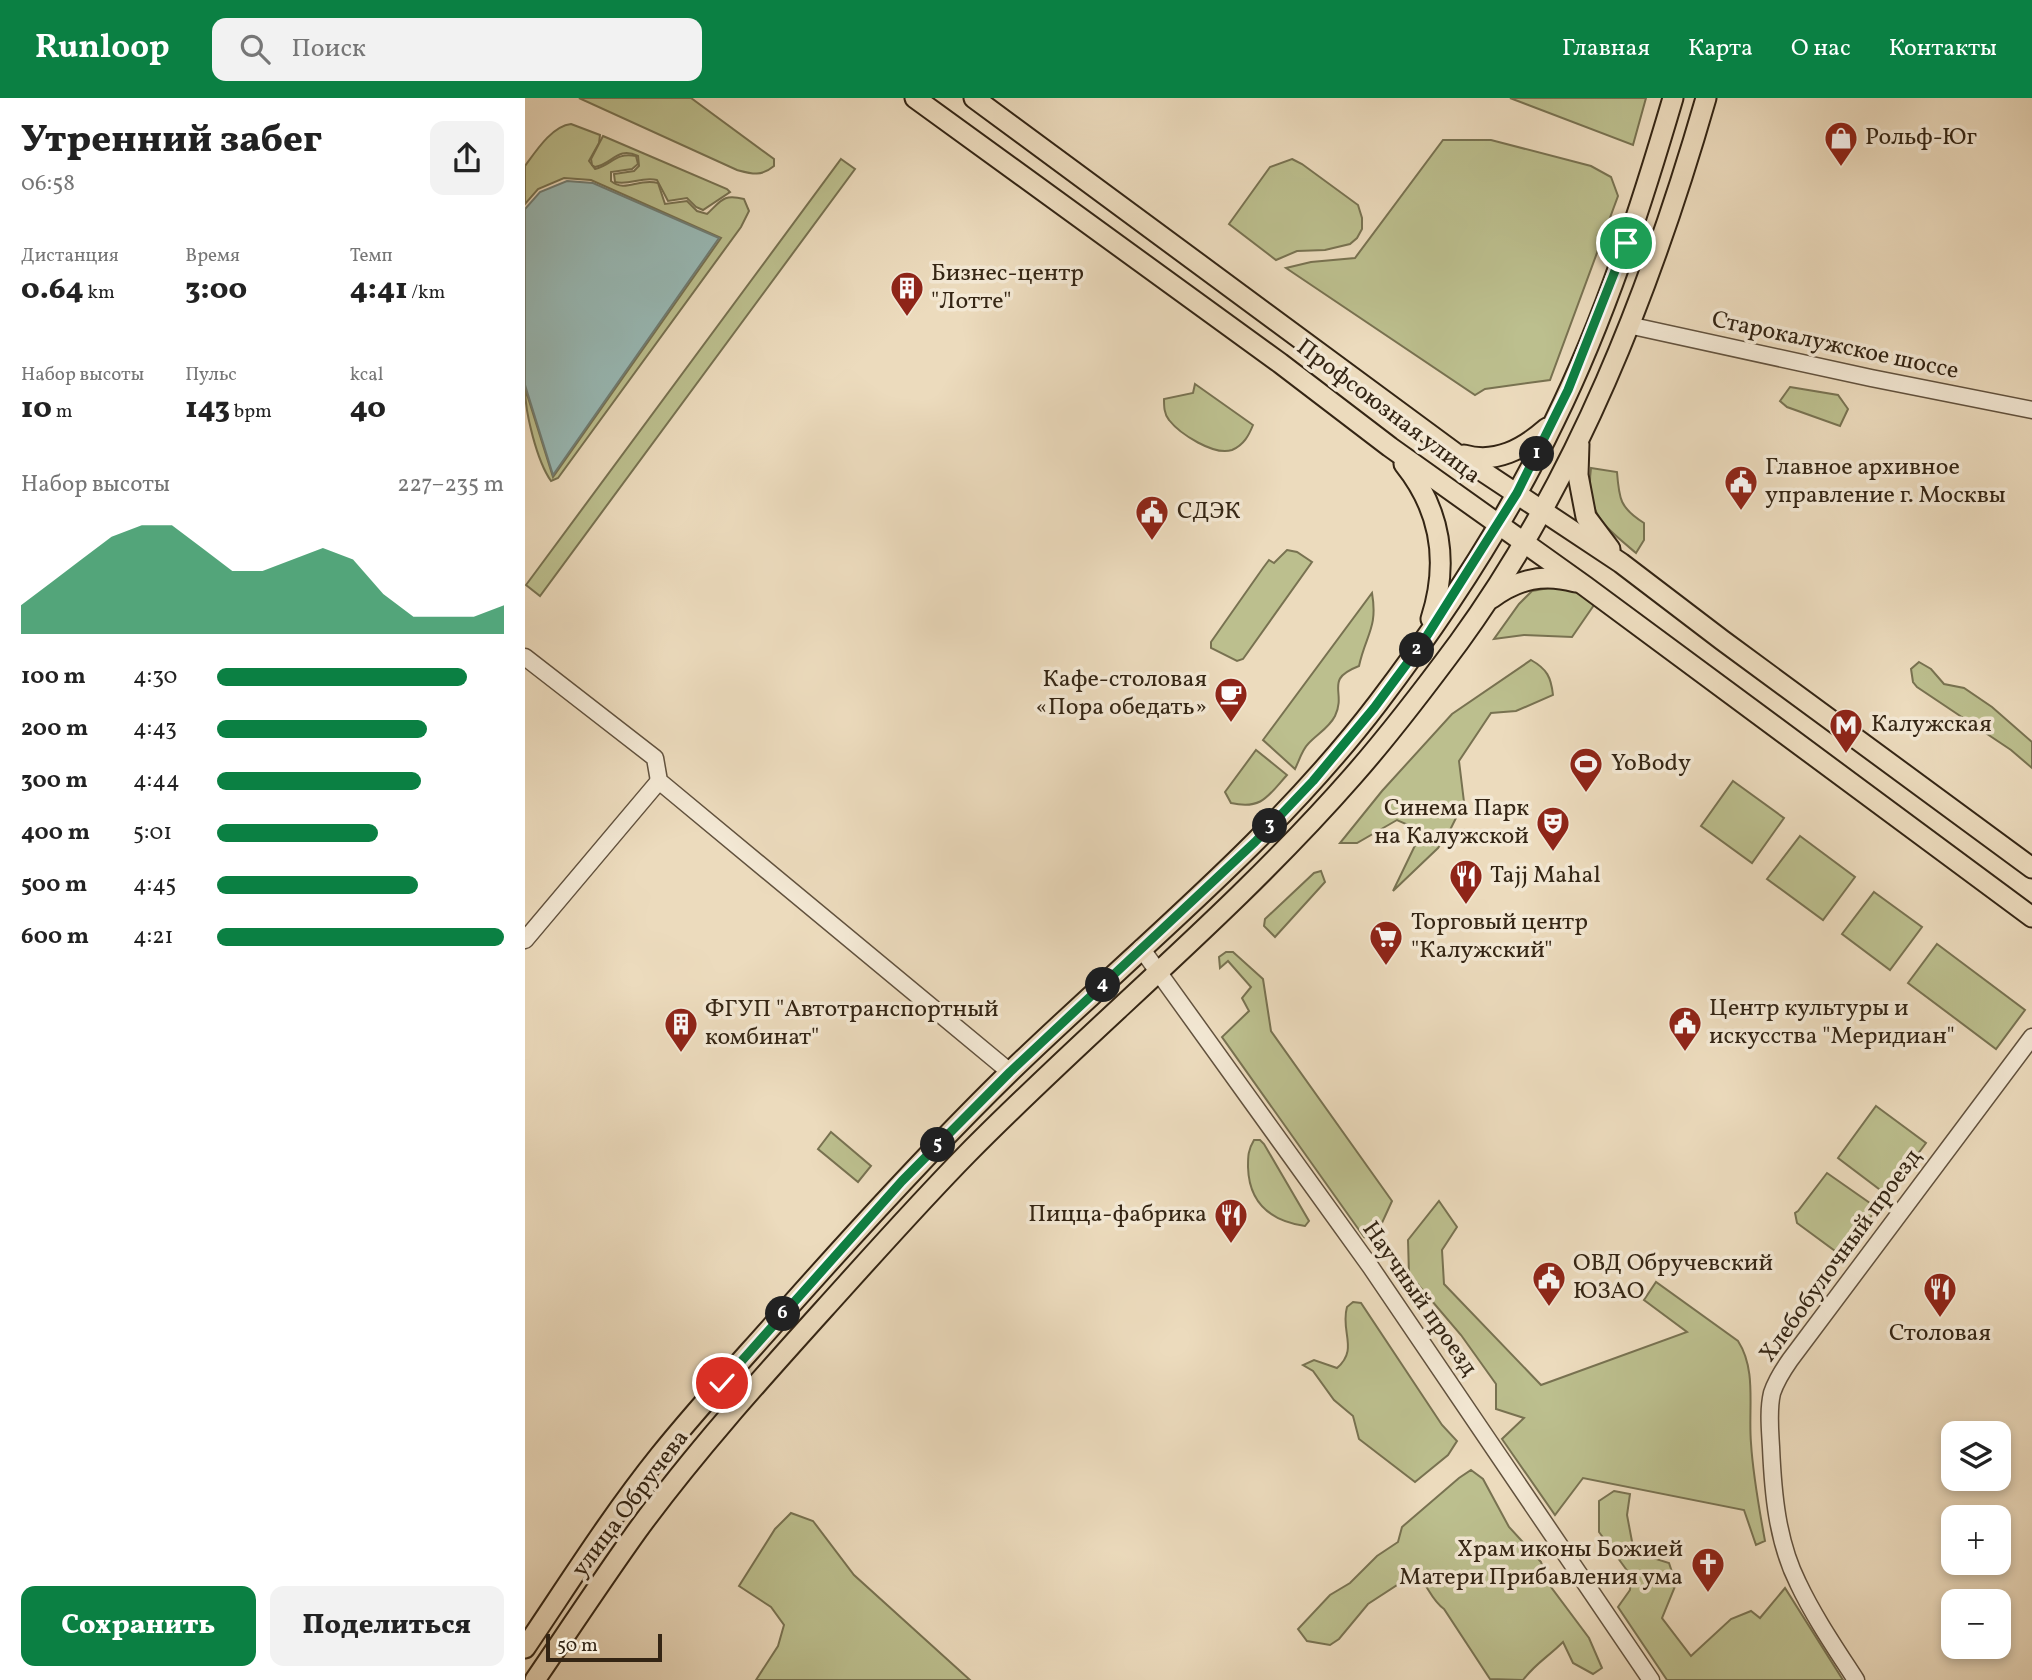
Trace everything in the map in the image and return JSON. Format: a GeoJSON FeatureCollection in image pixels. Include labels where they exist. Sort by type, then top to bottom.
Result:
{"type":"FeatureCollection","features":[{"type":"Feature","properties":{"kind":"main road","name":"Профсоюзная улица"},"geometry":{"type":"LineString","coordinates":[[915,98],[1280,363],[1390,447],[1585,586],[2032,917]]}},
{"type":"Feature","properties":{"kind":"main road","name":"Профсоюзная улица"},"geometry":{"type":"LineString","coordinates":[[974,98],[1455,453],[1542,509]]}},
{"type":"Feature","properties":{"kind":"main road","name":"улица Обручева"},"geometry":{"type":"LineString","coordinates":[[525,1648],[660,1455],[863,1223],[1010,1072],[1255,842],[1313,781],[1374,708],[1423,642],[1517,493],[1555,420],[1601,312],[1673,98]]}},
{"type":"Feature","properties":{"kind":"main road","name":"улица Обручева"},"geometry":{"type":"LineString","coordinates":[[535,1680],[638,1530],[742,1400],[964,1157],[1307,826],[1354,775],[1459,641],[1524,542],[1579,440],[1628,324],[1684,174],[1706,98]]}},
{"type":"Feature","properties":{"kind":"main road"},"geometry":{"type":"LineString","coordinates":[[1455,453],[1475,458],[1512,452],[1530,443],[1555,420]]}},
{"type":"Feature","properties":{"kind":"main road"},"geometry":{"type":"LineString","coordinates":[[1579,440],[1578,475],[1586,517],[1621,564]]}},
{"type":"Feature","properties":{"kind":"main road"},"geometry":{"type":"LineString","coordinates":[[1390,447],[1428,499],[1438,528],[1441,578],[1423,642]]}},
{"type":"Feature","properties":{"kind":"main road"},"geometry":{"type":"LineString","coordinates":[[1542,509],[1621,564],[2032,868]]}},
{"type":"Feature","properties":{"kind":"main road"},"geometry":{"type":"LineString","coordinates":[[1485,603],[1509,586],[1528,579],[1555,577],[1585,586]]}},
{"type":"Feature","properties":{"kind":"street","name":"Старокалужское шоссе"},"geometry":{"type":"LineString","coordinates":[[1628,324],[1871,378],[2032,410]]}},
{"type":"Feature","properties":{"kind":"street"},"geometry":{"type":"LineString","coordinates":[[525,657],[655,758],[659,781],[1010,1072]]}},
{"type":"Feature","properties":{"kind":"street"},"geometry":{"type":"LineString","coordinates":[[525,940],[659,781]]}},
{"type":"Feature","properties":{"kind":"street","name":"Научный проезд"},"geometry":{"type":"LineString","coordinates":[[1141,948],[1370,1266],[1651,1680]]}},
{"type":"Feature","properties":{"kind":"street","name":"Хлебобулочный проезд"},"geometry":{"type":"LineString","coordinates":[[1857,1680],[1808,1602],[1788,1560],[1779,1528],[1773,1480],[1770,1413],[1772,1394],[1777,1379],[1790,1360],[2032,1037]]}},
{"type":"Feature","properties":{"kind":"green space"},"geometry":{"type":"Polygon","coordinates":[[[579,98],[691,98],[774,159],[774,166],[756,174],[737,170],[579,98]]]}},
{"type":"Feature","properties":{"kind":"green space"},"geometry":{"type":"Polygon","coordinates":[[[1510,98],[1646,98],[1633,145],[1510,98]]]}},
{"type":"Feature","properties":{"kind":"green space"},"geometry":{"type":"Polygon","coordinates":[[[571,124],[600,135],[599,143],[589,161],[595,169],[618,157],[636,156],[638,164],[632,169],[611,172],[611,181],[616,184],[627,186],[644,182],[658,183],[665,204],[687,201],[697,211],[707,214],[723,199],[731,197],[744,199],[749,211],[741,227],[558,478],[551,481],[541,462],[533,436],[525,388],[553,477],[721,238],[591,180],[564,178],[538,189],[525,204],[525,166],[551,134],[571,124]]]}},
{"type":"Feature","properties":{"kind":"green space"},"geometry":{"type":"Polygon","coordinates":[[[603,136],[730,192],[703,210],[687,198],[668,201],[657,180],[615,182],[614,174],[634,171],[639,166],[638,156],[631,153],[620,154],[595,167],[591,159],[603,136]]]}},
{"type":"Feature","properties":{"kind":"green space"},"geometry":{"type":"Polygon","coordinates":[[[1443,140],[1491,140],[1591,166],[1611,177],[1618,196],[1550,380],[1485,389],[1475,395],[1286,268],[1311,262],[1355,258],[1443,140]]]}},
{"type":"Feature","properties":{"kind":"green space"},"geometry":{"type":"Polygon","coordinates":[[[841,159],[855,169],[540,596],[526,585],[841,159]]]}},
{"type":"Feature","properties":{"kind":"green space"},"geometry":{"type":"Polygon","coordinates":[[[1292,159],[1358,205],[1362,229],[1350,244],[1325,250],[1297,251],[1276,260],[1229,224],[1270,167],[1292,159]]]}},
{"type":"Feature","properties":{"kind":"green space"},"geometry":{"type":"Polygon","coordinates":[[[1195,384],[1253,425],[1236,448],[1225,451],[1207,447],[1174,426],[1167,418],[1164,399],[1193,393],[1195,384]]]}},
{"type":"Feature","properties":{"kind":"green space"},"geometry":{"type":"Polygon","coordinates":[[[1790,387],[1838,395],[1848,409],[1840,426],[1787,407],[1780,401],[1790,387]]]}},
{"type":"Feature","properties":{"kind":"green space"},"geometry":{"type":"Polygon","coordinates":[[[1591,468],[1617,472],[1622,502],[1644,523],[1644,540],[1636,553],[1606,526],[1594,508],[1590,483],[1591,468]]]}},
{"type":"Feature","properties":{"kind":"green space"},"geometry":{"type":"Polygon","coordinates":[[[1287,550],[1297,552],[1312,562],[1243,659],[1237,661],[1211,648],[1211,642],[1269,560],[1274,563],[1287,550]]]}},
{"type":"Feature","properties":{"kind":"green space"},"geometry":{"type":"Polygon","coordinates":[[[1560,586],[1572,588],[1594,605],[1572,637],[1524,635],[1494,639],[1519,604],[1532,591],[1560,586]]]}},
{"type":"Feature","properties":{"kind":"green space"},"geometry":{"type":"Polygon","coordinates":[[[1372,593],[1372,623],[1359,666],[1342,676],[1335,716],[1306,746],[1295,769],[1263,740],[1372,593]]]}},
{"type":"Feature","properties":{"kind":"green space"},"geometry":{"type":"Polygon","coordinates":[[[1531,660],[1547,674],[1553,695],[1516,711],[1491,713],[1459,761],[1464,802],[1450,830],[1438,848],[1393,891],[1422,831],[1397,820],[1357,843],[1340,843],[1382,791],[1452,714],[1531,660]]]}},
{"type":"Feature","properties":{"kind":"green space"},"geometry":{"type":"Polygon","coordinates":[[[1919,662],[1931,669],[1944,684],[1964,688],[1992,707],[2032,742],[2032,768],[2011,750],[1917,687],[1913,682],[1911,669],[1919,662]]]}},
{"type":"Feature","properties":{"kind":"green space"},"geometry":{"type":"Polygon","coordinates":[[[1256,750],[1287,775],[1264,800],[1250,805],[1231,803],[1225,792],[1256,750]]]}},
{"type":"Feature","properties":{"kind":"green space"},"geometry":{"type":"Polygon","coordinates":[[[1733,781],[1784,818],[1752,863],[1701,826],[1733,781]]]}},
{"type":"Feature","properties":{"kind":"green space"},"geometry":{"type":"Polygon","coordinates":[[[1800,836],[1855,877],[1823,920],[1767,879],[1800,836]]]}},
{"type":"Feature","properties":{"kind":"green space"},"geometry":{"type":"Polygon","coordinates":[[[1321,871],[1325,882],[1275,937],[1264,926],[1265,919],[1314,873],[1321,871]]]}},
{"type":"Feature","properties":{"kind":"green space"},"geometry":{"type":"Polygon","coordinates":[[[1874,892],[1922,927],[1890,970],[1842,934],[1874,892]]]}},
{"type":"Feature","properties":{"kind":"green space"},"geometry":{"type":"Polygon","coordinates":[[[1937,944],[2025,1010],[1996,1049],[1908,983],[1937,944]]]}},
{"type":"Feature","properties":{"kind":"green space"},"geometry":{"type":"Polygon","coordinates":[[[1226,952],[1233,952],[1263,979],[1271,1031],[1392,1201],[1376,1236],[1368,1239],[1364,1237],[1222,1037],[1249,1011],[1242,998],[1251,987],[1228,961],[1220,968],[1219,957],[1226,952]]]}},
{"type":"Feature","properties":{"kind":"green space"},"geometry":{"type":"Polygon","coordinates":[[[1876,1106],[1926,1143],[1887,1195],[1838,1158],[1876,1106]]]}},
{"type":"Feature","properties":{"kind":"green space"},"geometry":{"type":"Polygon","coordinates":[[[831,1132],[871,1166],[858,1182],[818,1149],[831,1132]]]}},
{"type":"Feature","properties":{"kind":"green space"},"geometry":{"type":"Polygon","coordinates":[[[1254,1140],[1260,1140],[1264,1144],[1309,1221],[1305,1226],[1272,1215],[1258,1200],[1249,1180],[1248,1167],[1254,1140]]]}},
{"type":"Feature","properties":{"kind":"green space"},"geometry":{"type":"Polygon","coordinates":[[[1827,1173],[1877,1208],[1842,1256],[1797,1223],[1795,1213],[1827,1173]]]}},
{"type":"Feature","properties":{"kind":"green space"},"geometry":{"type":"Polygon","coordinates":[[[1439,1201],[1457,1227],[1442,1250],[1444,1284],[1541,1385],[1687,1332],[1644,1300],[1656,1282],[1738,1341],[1748,1364],[1750,1377],[1752,1455],[1765,1541],[1756,1545],[1744,1510],[1583,1478],[1555,1515],[1502,1439],[1524,1418],[1496,1409],[1496,1384],[1461,1335],[1409,1274],[1408,1240],[1439,1201]]]}},
{"type":"Feature","properties":{"kind":"green space"},"geometry":{"type":"Polygon","coordinates":[[[1353,1302],[1361,1303],[1442,1425],[1457,1441],[1448,1455],[1415,1482],[1359,1439],[1353,1416],[1334,1400],[1313,1371],[1303,1365],[1314,1360],[1337,1368],[1343,1361],[1348,1347],[1345,1316],[1347,1307],[1353,1302]]]}},
{"type":"Feature","properties":{"kind":"green space"},"geometry":{"type":"Polygon","coordinates":[[[1471,1470],[1483,1479],[1509,1527],[1541,1562],[1548,1583],[1589,1638],[1602,1668],[1593,1674],[1573,1663],[1563,1642],[1523,1680],[1490,1679],[1444,1609],[1414,1573],[1403,1575],[1397,1585],[1368,1604],[1339,1639],[1330,1645],[1307,1641],[1298,1629],[1330,1595],[1350,1583],[1377,1556],[1398,1542],[1402,1527],[1471,1470]]]}},
{"type":"Feature","properties":{"kind":"green space"},"geometry":{"type":"Polygon","coordinates":[[[1614,1491],[1630,1494],[1627,1515],[1634,1552],[1669,1563],[1676,1584],[1662,1618],[1691,1656],[1731,1619],[1751,1611],[1760,1618],[1785,1588],[1843,1680],[1667,1680],[1618,1607],[1630,1590],[1631,1576],[1599,1532],[1599,1501],[1614,1491]]]}},
{"type":"Feature","properties":{"kind":"green space"},"geometry":{"type":"Polygon","coordinates":[[[791,1513],[813,1521],[854,1575],[970,1680],[756,1680],[778,1646],[784,1625],[771,1607],[739,1586],[775,1529],[791,1513]]]}},
{"type":"Feature","properties":{"kind":"water"},"geometry":{"type":"Polygon","coordinates":[[[567,181],[593,183],[719,238],[553,475],[525,385],[525,209],[540,192],[567,181]]]}},
{"type":"Feature","properties":{"kind":"place","name":"Рольф-Юг"},"geometry":{"type":"Point","coordinates":[1841,168]}},
{"type":"Feature","properties":{"kind":"place","name":"Бизнес-центр \"Лотте\""},"geometry":{"type":"Point","coordinates":[907,318]}},
{"type":"Feature","properties":{"kind":"place","name":"Главное архивное управление г. Москвы"},"geometry":{"type":"Point","coordinates":[1741,512]}},
{"type":"Feature","properties":{"kind":"place","name":"СДЭК"},"geometry":{"type":"Point","coordinates":[1152,542]}},
{"type":"Feature","properties":{"kind":"place","name":"Кафе-столовая «Пора обедать»"},"geometry":{"type":"Point","coordinates":[1231,724]}},
{"type":"Feature","properties":{"kind":"place","name":"Калужская"},"geometry":{"type":"Point","coordinates":[1846,755]}},
{"type":"Feature","properties":{"kind":"place","name":"YoBody"},"geometry":{"type":"Point","coordinates":[1586,794]}},
{"type":"Feature","properties":{"kind":"place","name":"Синема Парк на Калужской"},"geometry":{"type":"Point","coordinates":[1553,853]}},
{"type":"Feature","properties":{"kind":"place","name":"Tajj Mahal"},"geometry":{"type":"Point","coordinates":[1466,906]}},
{"type":"Feature","properties":{"kind":"place","name":"Торговый центр \"Калужский\""},"geometry":{"type":"Point","coordinates":[1386,967]}},
{"type":"Feature","properties":{"kind":"place","name":"Центр культуры и искусства \"Меридиан\""},"geometry":{"type":"Point","coordinates":[1685,1053]}},
{"type":"Feature","properties":{"kind":"place","name":"ФГУП \"Автотранспортный комбинат\""},"geometry":{"type":"Point","coordinates":[681,1054]}},
{"type":"Feature","properties":{"kind":"place","name":"Пицца-фабрика"},"geometry":{"type":"Point","coordinates":[1231,1245]}},
{"type":"Feature","properties":{"kind":"place","name":"ОВД Обручевский ЮЗАО"},"geometry":{"type":"Point","coordinates":[1549,1308]}},
{"type":"Feature","properties":{"kind":"place","name":"Столовая"},"geometry":{"type":"Point","coordinates":[1940,1319]}},
{"type":"Feature","properties":{"kind":"place","name":"Храм иконы Божией Матери Прибавления ума"},"geometry":{"type":"Point","coordinates":[1708,1594]}},
{"type":"Feature","properties":{"kind":"route"},"geometry":{"type":"LineString","coordinates":[[722,1383],[902,1181],[1010,1072],[1255,842],[1313,781],[1374,708],[1423,642],[1517,493],[1555,420],[1601,312],[1626,243]]}}]}
